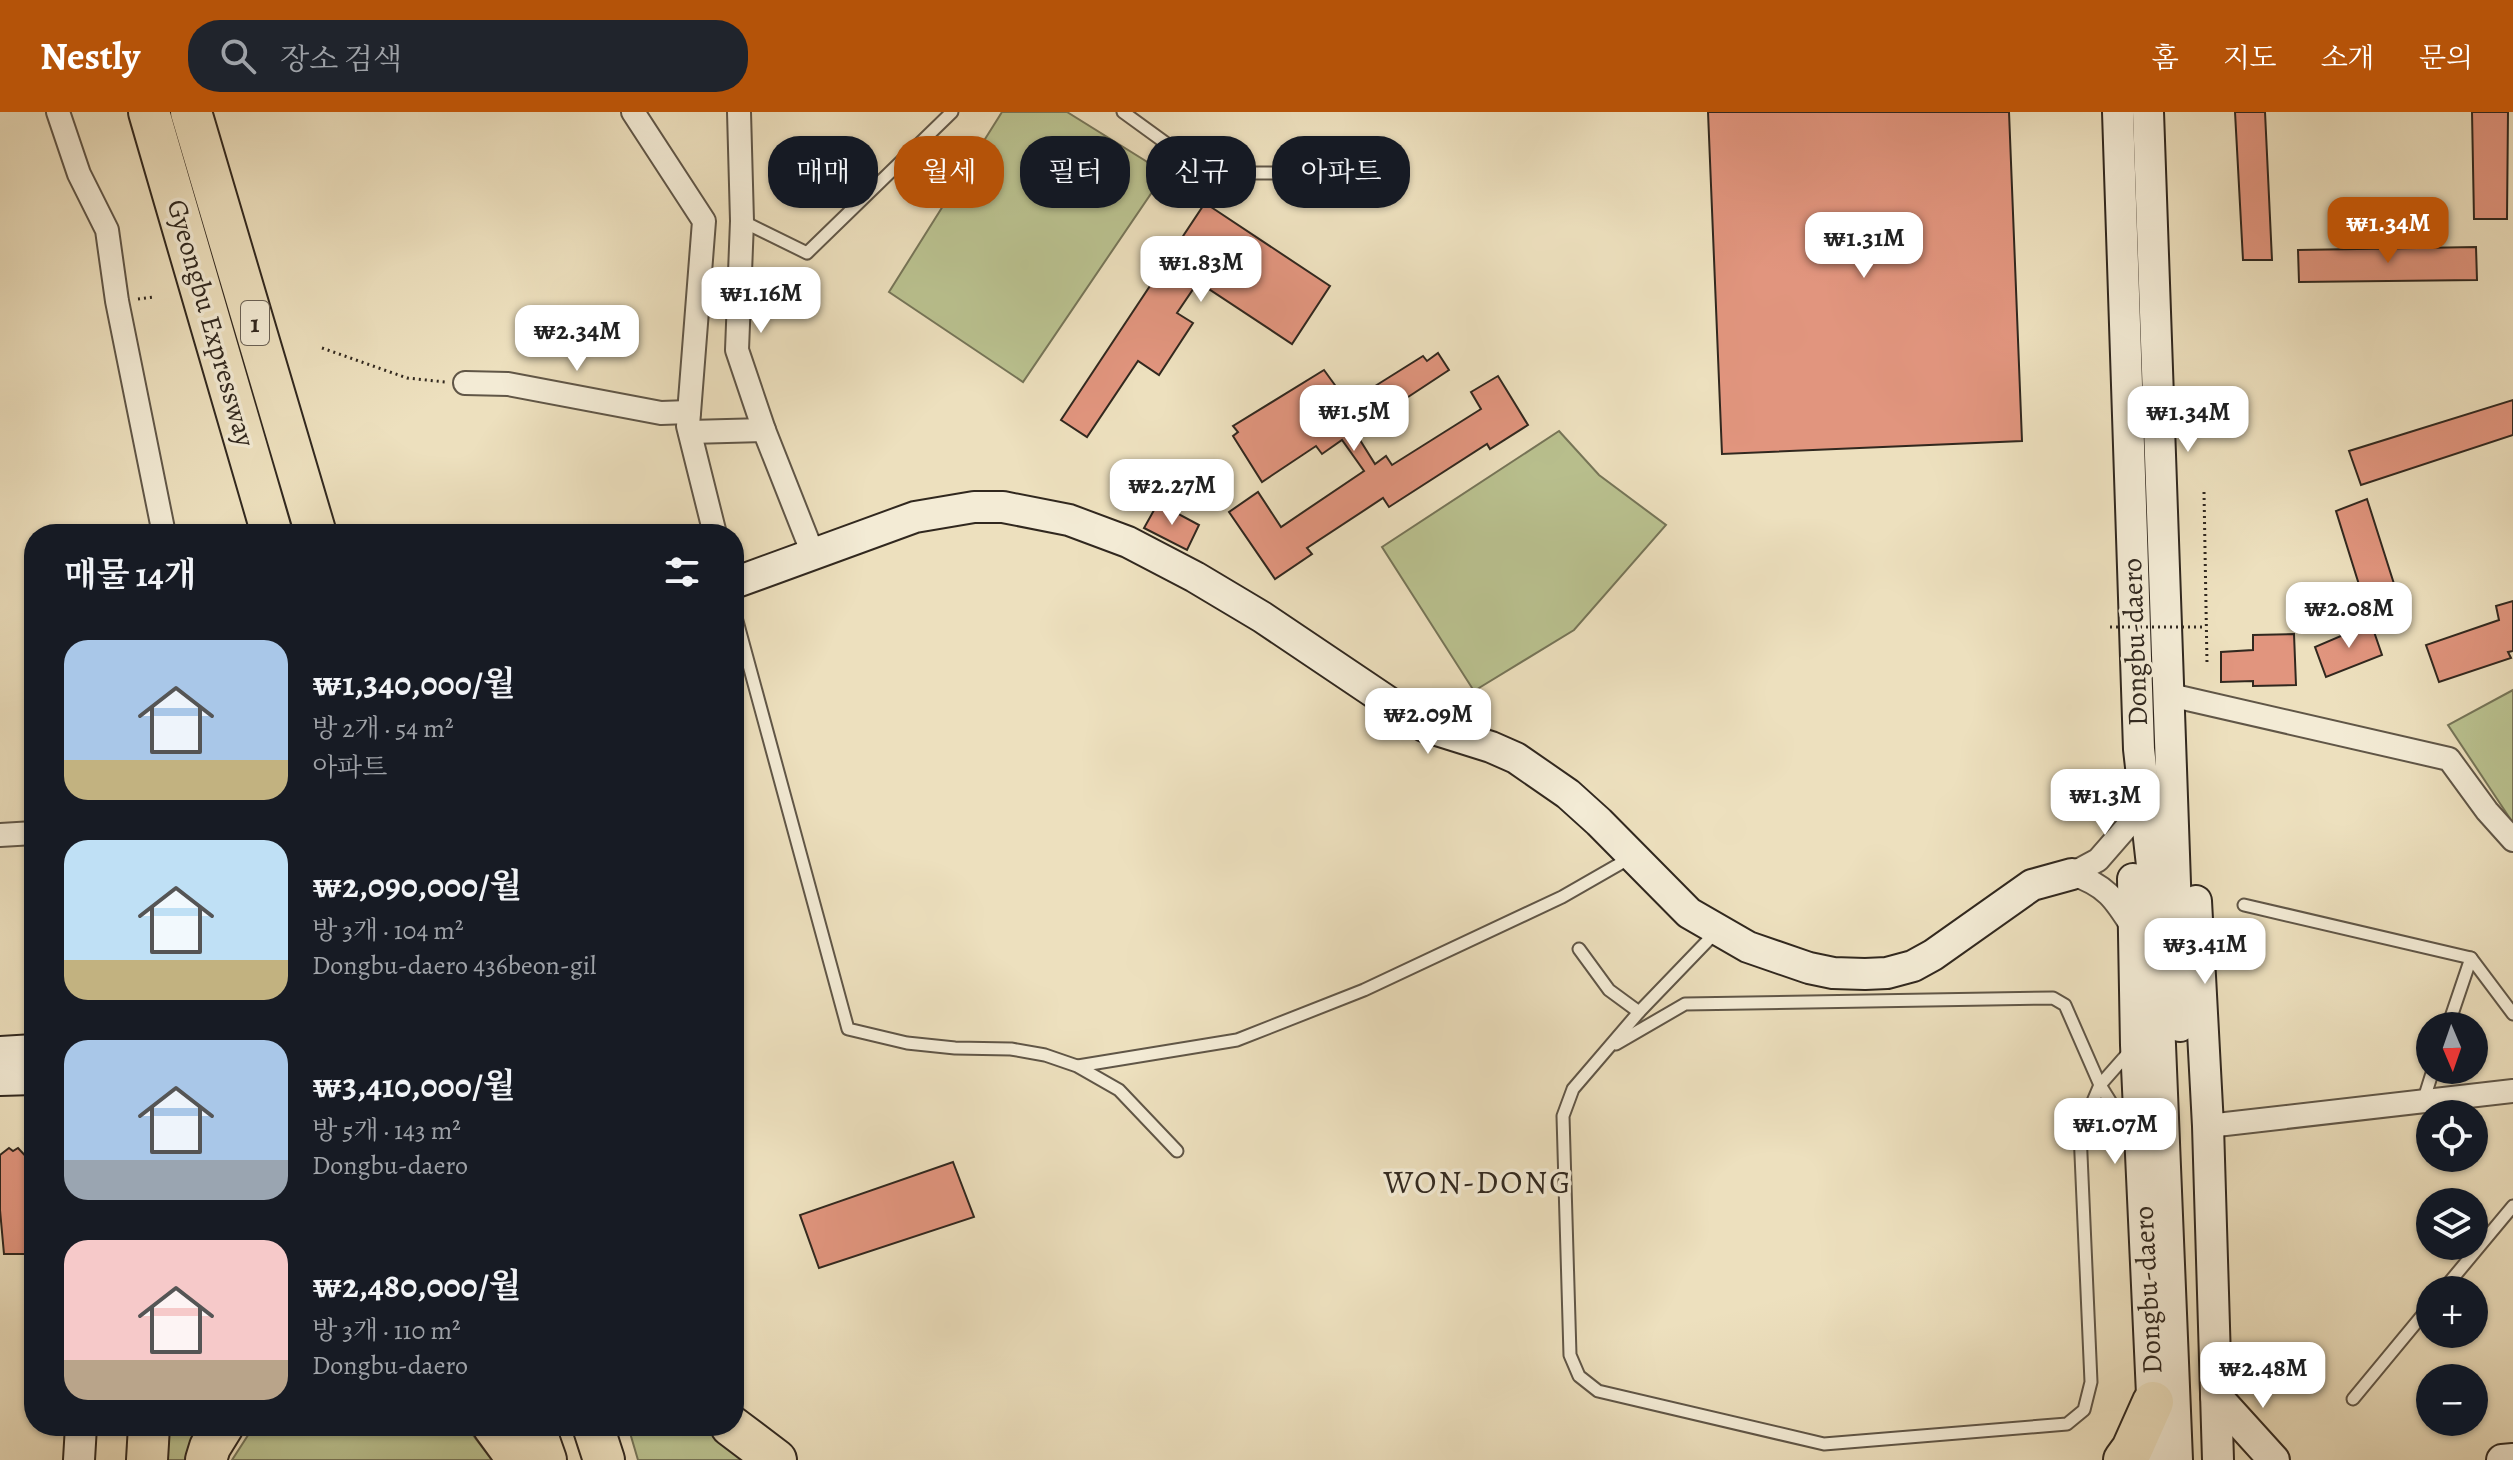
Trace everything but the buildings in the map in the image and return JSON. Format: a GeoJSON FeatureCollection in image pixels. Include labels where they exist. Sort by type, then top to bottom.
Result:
{"type":"FeatureCollection","features":[{"type":"Feature","properties":{"kind":"highway","name":"Gyeongbu Expressway"},"geometry":{"type":"LineString","coordinates":[[149,112],[269,524]]}},
{"type":"Feature","properties":{"kind":"highway","name":"Gyeongbu Expressway"},"geometry":{"type":"LineString","coordinates":[[191,112],[313,524]]}},
{"type":"Feature","properties":{"kind":"highway"},"geometry":{"type":"LineString","coordinates":[[2124,1460],[2153,1402]]}},
{"type":"Feature","properties":{"kind":"highway"},"geometry":{"type":"LineString","coordinates":[[147,1460],[148,1436]]}},
{"type":"Feature","properties":{"kind":"highway"},"geometry":{"type":"LineString","coordinates":[[206,1460],[217,1436]]}},
{"type":"Feature","properties":{"kind":"highway"},"geometry":{"type":"LineString","coordinates":[[500,1436],[518,1460]]}},
{"type":"Feature","properties":{"kind":"highway"},"geometry":{"type":"LineString","coordinates":[[538,1436],[546,1460]]}},
{"type":"Feature","properties":{"kind":"highway"},"geometry":{"type":"LineString","coordinates":[[596,1436],[604,1460]]}},
{"type":"Feature","properties":{"kind":"highway"},"geometry":{"type":"LineString","coordinates":[[744,1436],[776,1460]]}},
{"type":"Feature","properties":{"kind":"main road","name":"Dongbu-daero"},"geometry":{"type":"LineString","coordinates":[[2118,112],[2139,749],[2153,874],[2196,1460]]}},
{"type":"Feature","properties":{"kind":"main road","name":"Dongbu-daero"},"geometry":{"type":"LineString","coordinates":[[2148,112],[2174,797],[2177,1460]]}},
{"type":"Feature","properties":{"kind":"main road"},"geometry":{"type":"LineString","coordinates":[[744,579],[915,517],[974,507],[1036,512],[1098,530],[1195,577],[1249,609],[1424,726],[1516,758],[1568,794],[1689,913],[1748,947],[1809,968],[1833,973],[1887,973],[1913,966],[2032,885],[2072,874]]}},
{"type":"Feature","properties":{"kind":"main road","name":"Dongbu-daero"},"geometry":{"type":"LineString","coordinates":[[2139,749],[2132,821],[2133,928],[2155,1460]]}},
{"type":"Feature","properties":{"kind":"main road","name":"Dongbu-daero"},"geometry":{"type":"LineString","coordinates":[[2174,797],[2196,900],[2208,1126],[2218,1460]]}},
{"type":"Feature","properties":{"kind":"main road"},"geometry":{"type":"LineString","coordinates":[[0,1052],[24,1051]]}},
{"type":"Feature","properties":{"kind":"main road"},"geometry":{"type":"LineString","coordinates":[[0,1080],[24,1079]]}},
{"type":"Feature","properties":{"kind":"main road"},"geometry":{"type":"LineString","coordinates":[[2216,1396],[2274,1460]]}},
{"type":"Feature","properties":{"kind":"main road"},"geometry":{"type":"LineString","coordinates":[[79,1460],[80,1436]]}},
{"type":"Feature","properties":{"kind":"main road"},"geometry":{"type":"LineString","coordinates":[[2502,1460],[2513,1459]]}},
{"type":"Feature","properties":{"kind":"street"},"geometry":{"type":"LineString","coordinates":[[58,112],[79,174],[107,230],[117,301],[162,524]]}},
{"type":"Feature","properties":{"kind":"street"},"geometry":{"type":"LineString","coordinates":[[633,112],[704,221],[690,422],[713,524]]}},
{"type":"Feature","properties":{"kind":"street"},"geometry":{"type":"LineString","coordinates":[[739,112],[742,221],[737,350],[764,430],[813,554]]}},
{"type":"Feature","properties":{"kind":"street"},"geometry":{"type":"LineString","coordinates":[[704,221],[723,224],[742,221]]}},
{"type":"Feature","properties":{"kind":"street"},"geometry":{"type":"LineString","coordinates":[[465,383],[508,384],[661,413],[690,422],[764,430]]}},
{"type":"Feature","properties":{"kind":"street"},"geometry":{"type":"LineString","coordinates":[[2170,695],[2449,759],[2487,811],[2513,840]]}},
{"type":"Feature","properties":{"kind":"street"},"geometry":{"type":"LineString","coordinates":[[2072,874],[2098,860],[2132,821]]}},
{"type":"Feature","properties":{"kind":"street"},"geometry":{"type":"LineString","coordinates":[[0,835],[24,834]]}},
{"type":"Feature","properties":{"kind":"street"},"geometry":{"type":"LineString","coordinates":[[2072,874],[2093,881],[2112,896],[2133,928]]}},
{"type":"Feature","properties":{"kind":"street"},"geometry":{"type":"LineString","coordinates":[[2439,1100],[2513,1091]]}},
{"type":"Feature","properties":{"kind":"street"},"geometry":{"type":"LineString","coordinates":[[2208,1126],[2416,1103]]}},
{"type":"Feature","properties":{"kind":"lane"},"geometry":{"type":"LineString","coordinates":[[742,221],[807,253],[952,112]]}},
{"type":"Feature","properties":{"kind":"lane"},"geometry":{"type":"LineString","coordinates":[[1123,112],[1207,173],[1272,173]]}},
{"type":"Feature","properties":{"kind":"lane"},"geometry":{"type":"LineString","coordinates":[[744,647],[848,1029],[907,1043],[1011,1049],[1045,1055],[1077,1066],[1119,1090],[1177,1151]]}},
{"type":"Feature","properties":{"kind":"lane"},"geometry":{"type":"LineString","coordinates":[[1077,1066],[1237,1040],[1364,990],[1562,897],[1634,856]]}},
{"type":"Feature","properties":{"kind":"lane"},"geometry":{"type":"LineString","coordinates":[[2244,905],[2471,958],[2513,1014]]}},
{"type":"Feature","properties":{"kind":"lane"},"geometry":{"type":"LineString","coordinates":[[1717,931],[1639,1012],[1573,1089],[1563,1116],[1570,1355],[1579,1376],[1598,1391],[1824,1444],[2067,1424],[2084,1410],[2091,1382],[2080,1132],[2100,1085],[2136,1045]]}},
{"type":"Feature","properties":{"kind":"lane"},"geometry":{"type":"LineString","coordinates":[[1579,949],[1609,990],[1639,1012]]}},
{"type":"Feature","properties":{"kind":"lane"},"geometry":{"type":"LineString","coordinates":[[2453,1012],[2471,958]]}},
{"type":"Feature","properties":{"kind":"lane"},"geometry":{"type":"LineString","coordinates":[[1605,1051],[1685,1004],[2053,998],[2065,1005],[2100,1085],[2141,1149]]}},
{"type":"Feature","properties":{"kind":"lane"},"geometry":{"type":"LineString","coordinates":[[2455,1276],[2513,1206]]}},
{"type":"Feature","properties":{"kind":"lane"},"geometry":{"type":"LineString","coordinates":[[2353,1399],[2416,1323]]}},
{"type":"Feature","properties":{"kind":"path"},"geometry":{"type":"LineString","coordinates":[[322,348],[407,378],[465,383]]}},
{"type":"Feature","properties":{"kind":"path"},"geometry":{"type":"LineString","coordinates":[[2204,492],[2207,664]]}},
{"type":"Feature","properties":{"kind":"path"},"geometry":{"type":"LineString","coordinates":[[2110,627],[2206,627]]}},
{"type":"Feature","properties":{"kind":"green space"},"geometry":{"type":"Polygon","coordinates":[[[1002,112],[1067,112],[1106,136],[1020,136],[1020,208],[1130,208],[1130,151],[1146,161],[1146,201],[1023,382],[889,292],[942,208],[1004,208],[1004,136],[987,136],[1002,112]]]}},
{"type":"Feature","properties":{"kind":"green space"},"geometry":{"type":"Polygon","coordinates":[[[1559,431],[1599,475],[1666,525],[1574,630],[1474,691],[1382,547],[1559,431]]]}},
{"type":"Feature","properties":{"kind":"green space"},"geometry":{"type":"Polygon","coordinates":[[[2513,690],[2513,823],[2448,725],[2513,690]]]}},
{"type":"Feature","properties":{"kind":"green space"},"geometry":{"type":"Polygon","coordinates":[[[163,1436],[204,1436],[193,1460],[159,1460],[163,1436]]]}},
{"type":"Feature","properties":{"kind":"green space"},"geometry":{"type":"Polygon","coordinates":[[[248,1436],[474,1436],[492,1460],[232,1460],[248,1436]]]}},
{"type":"Feature","properties":{"kind":"green space"},"geometry":{"type":"Polygon","coordinates":[[[631,1436],[727,1436],[755,1460],[638,1460],[631,1436]]]}},
{"type":"Feature","properties":{"kind":"district","name":"WON-DONG"},"geometry":{"type":"Point","coordinates":[1478,1182]}}]}
